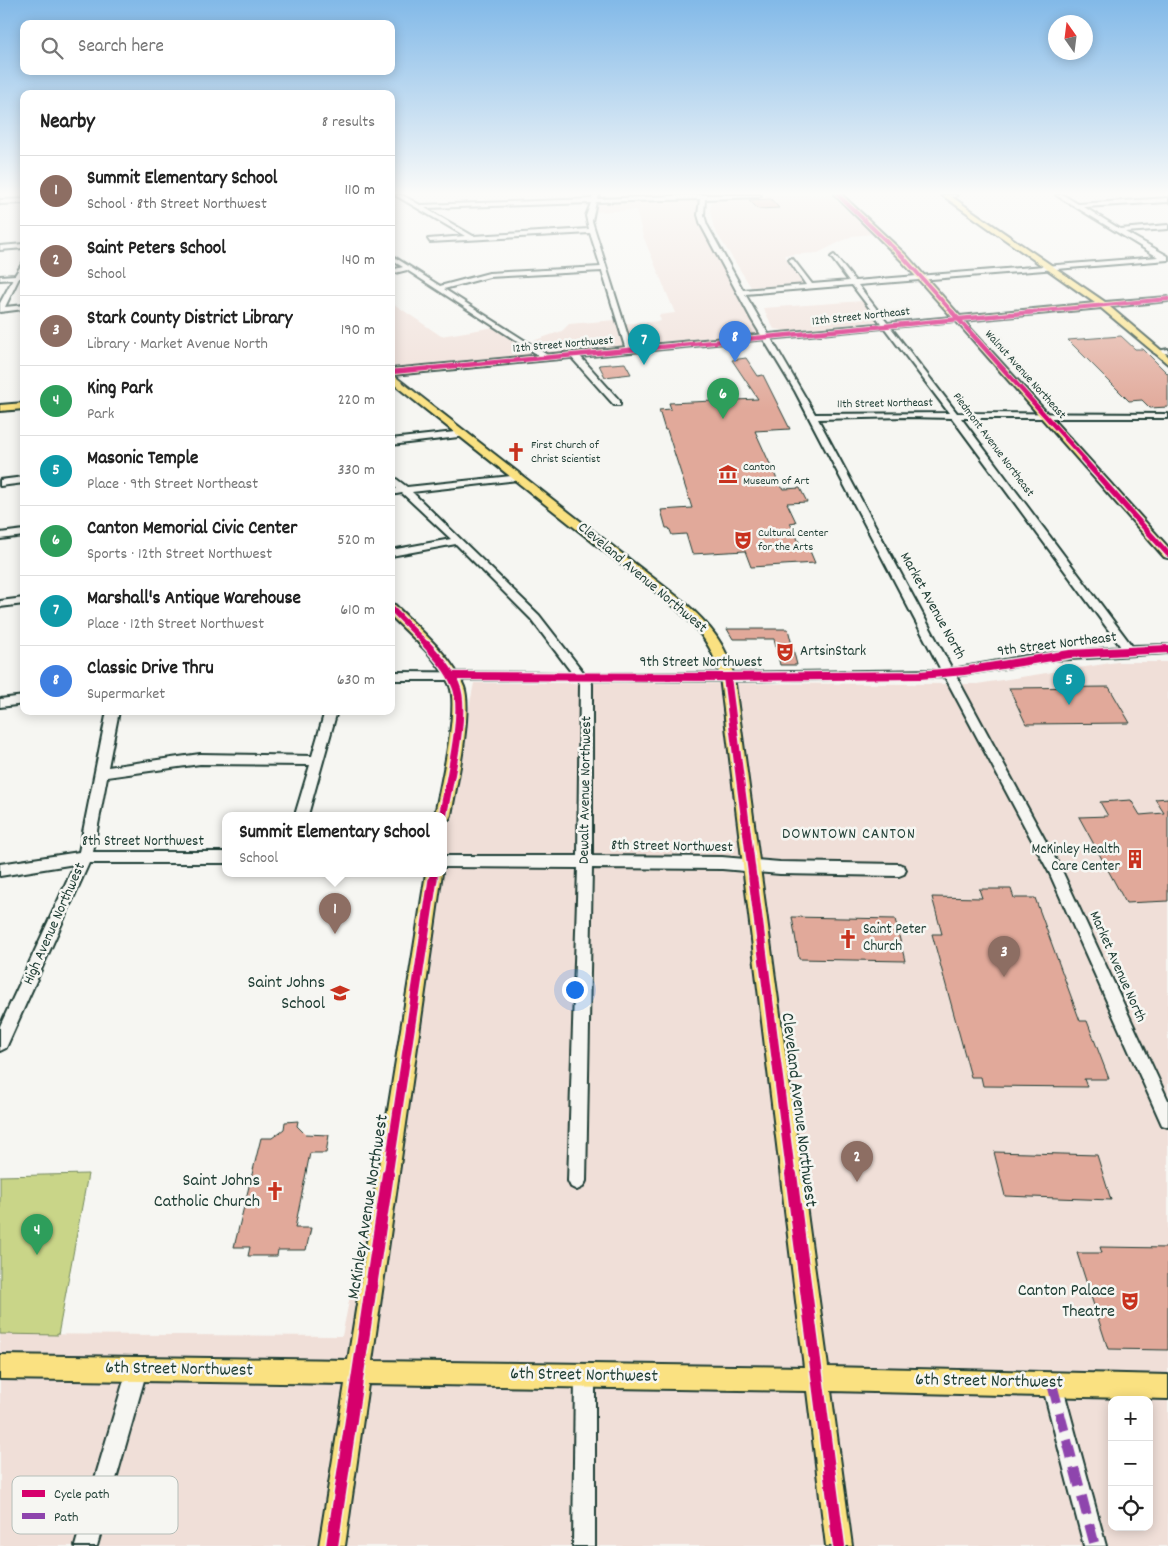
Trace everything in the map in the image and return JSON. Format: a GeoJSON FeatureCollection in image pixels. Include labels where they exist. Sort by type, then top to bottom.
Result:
{"type":"FeatureCollection","features":[{"type":"Feature","properties":{"kind":"main road","name":"Walnut Avenue Northeast"},"geometry":{"type":"LineString","coordinates":[[913,267],[1168,554]]}},
{"type":"Feature","properties":{"kind":"main road"},"geometry":{"type":"LineString","coordinates":[[1050,268],[1103,305],[1168,361]]}},
{"type":"Feature","properties":{"kind":"main road","name":"12th Street Northeast"},"geometry":{"type":"LineString","coordinates":[[766,338],[1168,299]]}},
{"type":"Feature","properties":{"kind":"main road","name":"12th Street Northwest"},"geometry":{"type":"LineString","coordinates":[[395,372],[766,338]]}},
{"type":"Feature","properties":{"kind":"main road","name":"Cleveland Avenue Northwest"},"geometry":{"type":"LineString","coordinates":[[395,380],[699,621],[718,646],[727,677],[840,1546]]}},
{"type":"Feature","properties":{"kind":"main road"},"geometry":{"type":"LineString","coordinates":[[0,408],[20,406]]}},
{"type":"Feature","properties":{"kind":"main road"},"geometry":{"type":"LineString","coordinates":[[395,612],[452,676],[458,688],[460,704],[443,812]]}},
{"type":"Feature","properties":{"kind":"main road","name":"McKinley Avenue Northwest"},"geometry":{"type":"LineString","coordinates":[[332,1546],[433,877]]}},
{"type":"Feature","properties":{"kind":"main road","name":"6th Street Northwest"},"geometry":{"type":"LineString","coordinates":[[0,1367],[1168,1386]]}},
{"type":"Feature","properties":{"kind":"street","name":"Market Avenue North"},"geometry":{"type":"LineString","coordinates":[[728,267],[766,338],[800,391],[1062,887],[1168,1120]]}},
{"type":"Feature","properties":{"kind":"street"},"geometry":{"type":"LineString","coordinates":[[797,267],[811,286]]}},
{"type":"Feature","properties":{"kind":"street","name":"Piedmont Avenue Northeast"},"geometry":{"type":"LineString","coordinates":[[842,267],[910,359],[955,415],[1129,650]]}},
{"type":"Feature","properties":{"kind":"street"},"geometry":{"type":"LineString","coordinates":[[742,292],[1061,267]]}},
{"type":"Feature","properties":{"kind":"street"},"geometry":{"type":"LineString","coordinates":[[395,271],[408,268],[546,358]]}},
{"type":"Feature","properties":{"kind":"street"},"geometry":{"type":"LineString","coordinates":[[440,288],[488,276],[604,269],[630,350]]}},
{"type":"Feature","properties":{"kind":"street"},"geometry":{"type":"LineString","coordinates":[[0,278],[20,276]]}},
{"type":"Feature","properties":{"kind":"street"},"geometry":{"type":"LineString","coordinates":[[0,309],[20,278]]}},
{"type":"Feature","properties":{"kind":"street"},"geometry":{"type":"LineString","coordinates":[[0,309],[20,307]]}},
{"type":"Feature","properties":{"kind":"street"},"geometry":{"type":"LineString","coordinates":[[1157,352],[1168,351]]}},
{"type":"Feature","properties":{"kind":"street"},"geometry":{"type":"LineString","coordinates":[[574,355],[617,404]]}},
{"type":"Feature","properties":{"kind":"street","name":"11th Street Northeast"},"geometry":{"type":"LineString","coordinates":[[813,417],[955,415],[1168,416]]}},
{"type":"Feature","properties":{"kind":"street"},"geometry":{"type":"LineString","coordinates":[[395,442],[464,434]]}},
{"type":"Feature","properties":{"kind":"street"},"geometry":{"type":"LineString","coordinates":[[398,491],[518,477]]}},
{"type":"Feature","properties":{"kind":"street"},"geometry":{"type":"LineString","coordinates":[[0,482],[20,480]]}},
{"type":"Feature","properties":{"kind":"street","name":"Dewalt Avenue Northwest"},"geometry":{"type":"LineString","coordinates":[[398,491],[458,541],[534,617],[581,676],[588,690],[577,1181]]}},
{"type":"Feature","properties":{"kind":"street"},"geometry":{"type":"LineString","coordinates":[[0,536],[20,534]]}},
{"type":"Feature","properties":{"kind":"street"},"geometry":{"type":"LineString","coordinates":[[395,552],[458,541]]}},
{"type":"Feature","properties":{"kind":"street"},"geometry":{"type":"LineString","coordinates":[[0,604],[20,602]]}},
{"type":"Feature","properties":{"kind":"street","name":"9th Street Northeast"},"geometry":{"type":"LineString","coordinates":[[950,674],[1048,656],[1168,649]]}},
{"type":"Feature","properties":{"kind":"street","name":"9th Street Northwest"},"geometry":{"type":"LineString","coordinates":[[395,676],[727,677],[950,674]]}},
{"type":"Feature","properties":{"kind":"street"},"geometry":{"type":"LineString","coordinates":[[0,703],[20,700]]}},
{"type":"Feature","properties":{"kind":"street","name":"High Avenue Northwest"},"geometry":{"type":"LineString","coordinates":[[0,1043],[6,1019],[85,858],[112,715]]}},
{"type":"Feature","properties":{"kind":"street"},"geometry":{"type":"LineString","coordinates":[[303,812],[330,715]]}},
{"type":"Feature","properties":{"kind":"street"},"geometry":{"type":"LineString","coordinates":[[101,773],[200,759],[317,760]]}},
{"type":"Feature","properties":{"kind":"street","name":"8th Street Northwest"},"geometry":{"type":"LineString","coordinates":[[0,870],[85,858],[222,858]]}},
{"type":"Feature","properties":{"kind":"street","name":"8th Street Northwest"},"geometry":{"type":"LineString","coordinates":[[447,861],[751,864],[780,868],[899,870]]}},
{"type":"Feature","properties":{"kind":"street"},"geometry":{"type":"LineString","coordinates":[[106,1476],[137,1370]]}},
{"type":"Feature","properties":{"kind":"street"},"geometry":{"type":"LineString","coordinates":[[584,1546],[586,1376]]}},
{"type":"Feature","properties":{"kind":"street"},"geometry":{"type":"LineString","coordinates":[[1052,1384],[1095,1546]]}},
{"type":"Feature","properties":{"kind":"shaded area"},"geometry":{"type":"Polygon","coordinates":[[[656,267],[725,267],[762,337],[395,370],[395,305],[441,336],[501,326],[527,343],[562,331],[569,324],[615,320],[618,324],[661,321],[659,315],[675,313],[656,267]]]}},
{"type":"Feature","properties":{"kind":"shaded area"},"geometry":{"type":"Polygon","coordinates":[[[738,267],[793,267],[806,285],[751,287],[738,267]]]}},
{"type":"Feature","properties":{"kind":"shaded area"},"geometry":{"type":"Polygon","coordinates":[[[863,301],[878,321],[787,331],[774,329],[763,308],[863,301]]]}},
{"type":"Feature","properties":{"kind":"shaded area"},"geometry":{"type":"Polygon","coordinates":[[[1117,662],[1168,662],[1168,1546],[0,1546],[0,1334],[342,1336],[435,877],[447,877],[447,817],[474,683],[977,684],[1117,662]]]}},
{"type":"Feature","properties":{"kind":"green space"},"geometry":{"type":"Polygon","coordinates":[[[88,1174],[58,1335],[0,1334],[0,1176],[88,1174]]]}},
{"type":"Feature","properties":{"kind":"building"},"geometry":{"type":"Polygon","coordinates":[[[1121,336],[1135,349],[1143,349],[1168,374],[1168,407],[1150,408],[1142,400],[1129,401],[1068,340],[1121,336]]]}},
{"type":"Feature","properties":{"kind":"building"},"geometry":{"type":"Polygon","coordinates":[[[746,358],[758,376],[763,375],[790,429],[755,431],[780,486],[784,489],[800,488],[807,502],[787,503],[796,522],[790,523],[800,544],[807,544],[815,563],[751,567],[745,551],[692,554],[686,534],[672,535],[669,528],[666,528],[661,510],[692,508],[659,410],[671,409],[669,403],[758,399],[732,360],[746,358]]]}},
{"type":"Feature","properties":{"kind":"building"},"geometry":{"type":"Polygon","coordinates":[[[625,363],[631,374],[605,377],[599,365],[625,363]]]}},
{"type":"Feature","properties":{"kind":"building","name":"ArtsinStark"},"geometry":{"type":"Polygon","coordinates":[[[727,629],[788,629],[797,665],[780,665],[774,639],[733,639],[727,629]]]}},
{"type":"Feature","properties":{"kind":"building"},"geometry":{"type":"Polygon","coordinates":[[[1109,687],[1130,723],[1026,724],[1009,688],[1109,687]]]}},
{"type":"Feature","properties":{"kind":"building","name":"McKinley Health Care Center"},"geometry":{"type":"Polygon","coordinates":[[[1168,798],[1168,901],[1126,903],[1079,817],[1108,816],[1100,802],[1131,800],[1140,815],[1164,813],[1155,799],[1168,798]]]}},
{"type":"Feature","properties":{"kind":"building"},"geometry":{"type":"Polygon","coordinates":[[[979,889],[1011,889],[1014,898],[1035,898],[1080,1021],[1087,1021],[1109,1079],[1084,1079],[1087,1087],[983,1086],[981,1077],[971,1077],[932,934],[942,934],[932,897],[982,898],[979,889]]]}},
{"type":"Feature","properties":{"kind":"building","name":"Saint Peter Church"},"geometry":{"type":"Polygon","coordinates":[[[792,917],[895,919],[905,961],[799,959],[792,917]]]}},
{"type":"Feature","properties":{"kind":"building","name":"Saint Johns Catholic Church"},"geometry":{"type":"Polygon","coordinates":[[[298,1121],[297,1126],[305,1134],[329,1135],[326,1153],[310,1153],[295,1228],[311,1228],[306,1250],[278,1250],[277,1256],[248,1256],[250,1247],[234,1247],[261,1138],[272,1138],[284,1129],[285,1122],[298,1121]]]}},
{"type":"Feature","properties":{"kind":"building"},"geometry":{"type":"Polygon","coordinates":[[[994,1152],[1097,1155],[1111,1200],[1005,1196],[994,1152]]]}},
{"type":"Feature","properties":{"kind":"building","name":"Canton Palace Theatre"},"geometry":{"type":"Polygon","coordinates":[[[1100,1247],[1168,1248],[1168,1350],[1108,1349],[1077,1253],[1102,1253],[1100,1247]]]}},
{"type":"Feature","properties":{"kind":"marked path"},"geometry":{"type":"LineString","coordinates":[[1052,1384],[1095,1546]]}},
{"type":"Feature","properties":{"kind":"cycle path"},"geometry":{"type":"LineString","coordinates":[[912,267],[1168,554]]}},
{"type":"Feature","properties":{"kind":"cycle path"},"geometry":{"type":"LineString","coordinates":[[395,372],[1168,299]]}},
{"type":"Feature","properties":{"kind":"cycle path"},"geometry":{"type":"LineString","coordinates":[[395,612],[437,656],[457,687],[459,711],[444,812]]}},
{"type":"Feature","properties":{"kind":"cycle path"},"geometry":{"type":"LineString","coordinates":[[452,676],[727,677],[920,675],[964,671],[1070,654],[1168,649]]}},
{"type":"Feature","properties":{"kind":"cycle path"},"geometry":{"type":"LineString","coordinates":[[727,677],[839,1546]]}},
{"type":"Feature","properties":{"kind":"cycle path"},"geometry":{"type":"LineString","coordinates":[[332,1546],[433,877]]}},
{"type":"Feature","properties":{"kind":"place","name":"Classic Drive Thru"},"geometry":{"type":"Point","coordinates":[735,362]}},
{"type":"Feature","properties":{"kind":"place","name":"Marshall's Antique Warehouse"},"geometry":{"type":"Point","coordinates":[644,365]}},
{"type":"Feature","properties":{"kind":"place","name":"Canton Memorial Civic Center"},"geometry":{"type":"Point","coordinates":[723,419]}},
{"type":"Feature","properties":{"kind":"place","name":"First Church of Christ Scientist"},"geometry":{"type":"Point","coordinates":[516,452]}},
{"type":"Feature","properties":{"kind":"place","name":"Canton Museum of Art"},"geometry":{"type":"Point","coordinates":[728,474]}},
{"type":"Feature","properties":{"kind":"place","name":"Cultural Center for the Arts"},"geometry":{"type":"Point","coordinates":[743,540]}},
{"type":"Feature","properties":{"kind":"place","name":"ArtsinStark"},"geometry":{"type":"Point","coordinates":[785,652]}},
{"type":"Feature","properties":{"kind":"place","name":"Masonic Temple"},"geometry":{"type":"Point","coordinates":[1069,705]}},
{"type":"Feature","properties":{"kind":"place","name":"McKinley Health Care Center"},"geometry":{"type":"Point","coordinates":[1135,859]}},
{"type":"Feature","properties":{"kind":"place","name":"Summit Elementary School"},"geometry":{"type":"Point","coordinates":[335,934]}},
{"type":"Feature","properties":{"kind":"place","name":"Saint Peter Church"},"geometry":{"type":"Point","coordinates":[848,939]}},
{"type":"Feature","properties":{"kind":"place","name":"Stark County District Library"},"geometry":{"type":"Point","coordinates":[1004,977]}},
{"type":"Feature","properties":{"kind":"place","name":"Saint Johns School"},"geometry":{"type":"Point","coordinates":[340,993]}},
{"type":"Feature","properties":{"kind":"place","name":"Saint Peters School"},"geometry":{"type":"Point","coordinates":[857,1182]}},
{"type":"Feature","properties":{"kind":"place","name":"Saint Johns Catholic Church"},"geometry":{"type":"Point","coordinates":[275,1191]}},
{"type":"Feature","properties":{"kind":"place","name":"King Park"},"geometry":{"type":"Point","coordinates":[37,1255]}},
{"type":"Feature","properties":{"kind":"place","name":"Canton Palace Theatre"},"geometry":{"type":"Point","coordinates":[1130,1301]}},
{"type":"Feature","properties":{"kind":"district","name":"DOWNTOWN CANTON"},"geometry":{"type":"Point","coordinates":[849,834]}}]}
